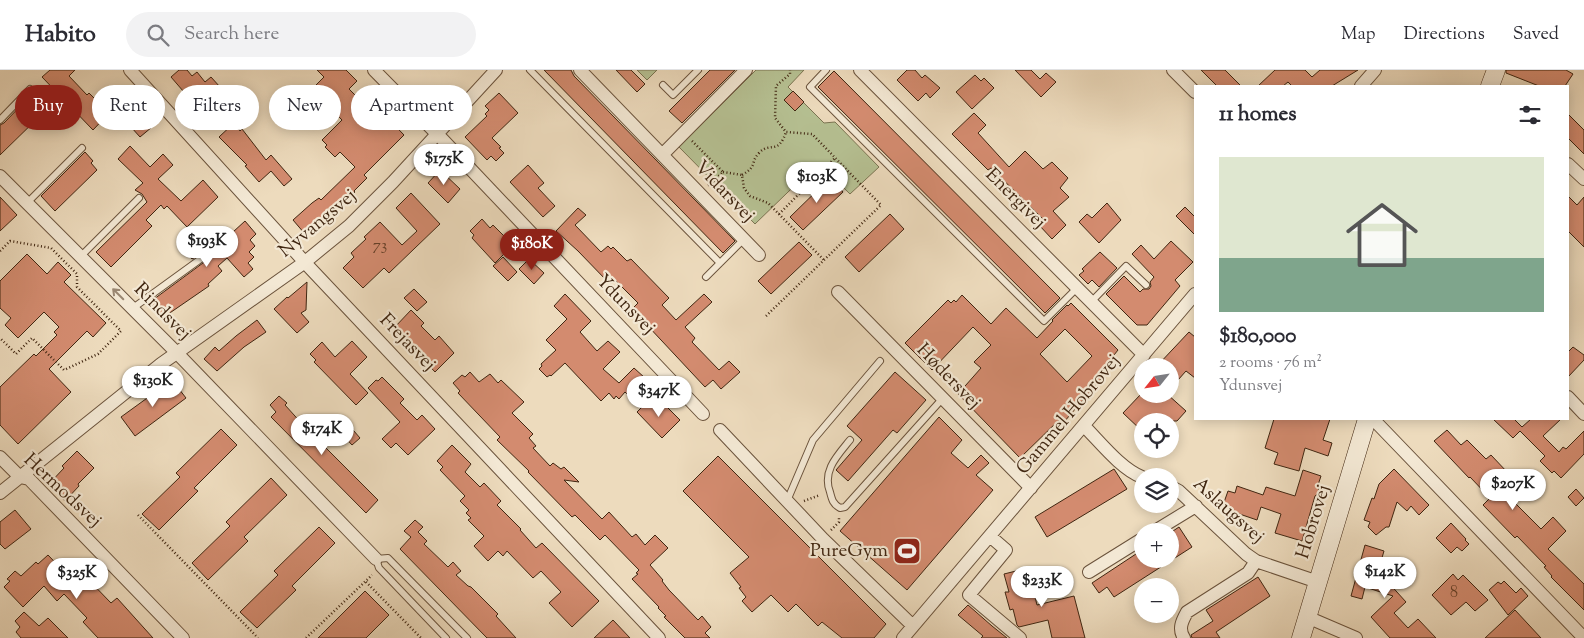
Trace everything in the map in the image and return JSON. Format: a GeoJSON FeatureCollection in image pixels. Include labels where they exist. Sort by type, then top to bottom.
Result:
{"type":"FeatureCollection","features":[{"type":"Feature","properties":{"kind":"street","name":"Frejasvej"},"geometry":{"type":"LineString","coordinates":[[130,70],[305,262],[660,638]]}},
{"type":"Feature","properties":{"kind":"street","name":"Ydunsvej"},"geometry":{"type":"LineString","coordinates":[[374,70],[703,414]]}},
{"type":"Feature","properties":{"kind":"street","name":"Nyvangsvej"},"geometry":{"type":"LineString","coordinates":[[0,493],[177,353],[305,262],[349,226],[393,182],[496,70]]}},
{"type":"Feature","properties":{"kind":"street","name":"Vidarsvej"},"geometry":{"type":"LineString","coordinates":[[580,70],[759,255]]}},
{"type":"Feature","properties":{"kind":"street"},"geometry":{"type":"LineString","coordinates":[[662,155],[746,70]]}},
{"type":"Feature","properties":{"kind":"street","name":"Energivej"},"geometry":{"type":"LineString","coordinates":[[860,70],[1144,355]]}},
{"type":"Feature","properties":{"kind":"street"},"geometry":{"type":"LineString","coordinates":[[1173,70],[1194,91]]}},
{"type":"Feature","properties":{"kind":"street"},"geometry":{"type":"LineString","coordinates":[[1362,85],[1375,70]]}},
{"type":"Feature","properties":{"kind":"street"},"geometry":{"type":"LineString","coordinates":[[1490,85],[1496,70]]}},
{"type":"Feature","properties":{"kind":"street"},"geometry":{"type":"LineString","coordinates":[[1569,165],[1584,179]]}},
{"type":"Feature","properties":{"kind":"street","name":"Rindsvej"},"geometry":{"type":"LineString","coordinates":[[0,176],[177,353],[378,564]]}},
{"type":"Feature","properties":{"kind":"street","name":"Hødersvej"},"geometry":{"type":"LineString","coordinates":[[838,292],[1032,488]]}},
{"type":"Feature","properties":{"kind":"street","name":"Gammel Hobrovej"},"geometry":{"type":"LineString","coordinates":[[903,638],[991,537],[1194,295]]}},
{"type":"Feature","properties":{"kind":"street"},"geometry":{"type":"LineString","coordinates":[[1569,398],[1584,414]]}},
{"type":"Feature","properties":{"kind":"street","name":"Hobrovej"},"geometry":{"type":"LineString","coordinates":[[1301,638],[1367,420]]}},
{"type":"Feature","properties":{"kind":"street"},"geometry":{"type":"LineString","coordinates":[[1374,420],[1584,638]]}},
{"type":"Feature","properties":{"kind":"street"},"geometry":{"type":"LineString","coordinates":[[1084,426],[1134,473]]}},
{"type":"Feature","properties":{"kind":"street"},"geometry":{"type":"LineString","coordinates":[[720,430],[823,539],[914,626]]}},
{"type":"Feature","properties":{"kind":"street","name":"Hermodsvej"},"geometry":{"type":"LineString","coordinates":[[0,457],[20,477],[28,479],[183,638]]}},
{"type":"Feature","properties":{"kind":"street","name":"Aslaugsvej"},"geometry":{"type":"LineString","coordinates":[[1179,491],[1246,554],[1256,561],[1318,582]]}},
{"type":"Feature","properties":{"kind":"street"},"geometry":{"type":"LineString","coordinates":[[1168,523],[1196,506]]}},
{"type":"Feature","properties":{"kind":"street"},"geometry":{"type":"LineString","coordinates":[[991,537],[1006,550],[969,595],[1020,638]]}},
{"type":"Feature","properties":{"kind":"street"},"geometry":{"type":"LineString","coordinates":[[1089,572],[1134,544]]}},
{"type":"Feature","properties":{"kind":"street"},"geometry":{"type":"LineString","coordinates":[[1184,638],[1181,622],[1187,612],[1248,573],[1256,561]]}},
{"type":"Feature","properties":{"kind":"street"},"geometry":{"type":"LineString","coordinates":[[1307,618],[1356,638]]}},
{"type":"Feature","properties":{"kind":"lane"},"geometry":{"type":"LineString","coordinates":[[530,70],[720,263]]}},
{"type":"Feature","properties":{"kind":"lane"},"geometry":{"type":"LineString","coordinates":[[663,85],[673,95],[698,70]]}},
{"type":"Feature","properties":{"kind":"lane"},"geometry":{"type":"LineString","coordinates":[[826,70],[810,87],[1044,321],[1077,288]]}},
{"type":"Feature","properties":{"kind":"lane"},"geometry":{"type":"LineString","coordinates":[[0,120],[15,104]]}},
{"type":"Feature","properties":{"kind":"lane"},"geometry":{"type":"LineString","coordinates":[[27,203],[82,148]]}},
{"type":"Feature","properties":{"kind":"lane"},"geometry":{"type":"LineString","coordinates":[[81,256],[139,198]]}},
{"type":"Feature","properties":{"kind":"lane"},"geometry":{"type":"LineString","coordinates":[[706,277],[743,240]]}},
{"type":"Feature","properties":{"kind":"lane"},"geometry":{"type":"LineString","coordinates":[[133,308],[202,258]]}},
{"type":"Feature","properties":{"kind":"lane"},"geometry":{"type":"LineString","coordinates":[[1091,302],[1126,266],[1146,285]]}},
{"type":"Feature","properties":{"kind":"lane"},"geometry":{"type":"LineString","coordinates":[[789,503],[813,440],[880,361]]}},
{"type":"Feature","properties":{"kind":"lane"},"geometry":{"type":"LineString","coordinates":[[850,440],[831,464],[827,484],[834,505],[840,508],[845,507],[942,398]]}},
{"type":"Feature","properties":{"kind":"lane","name":"Rindsvej"},"geometry":{"type":"LineString","coordinates":[[378,564],[388,558],[467,638]]}},
{"type":"Feature","properties":{"kind":"lane"},"geometry":{"type":"LineString","coordinates":[[378,564],[446,638]]}},
{"type":"Feature","properties":{"kind":"path"},"geometry":{"type":"LineString","coordinates":[[766,316],[881,205],[812,134],[786,132],[775,118],[776,86],[790,74],[790,70]]}},
{"type":"Feature","properties":{"kind":"path"},"geometry":{"type":"LineString","coordinates":[[684,133],[723,172],[742,175],[752,169],[758,154],[763,150],[777,147],[783,142],[786,132]]}},
{"type":"Feature","properties":{"kind":"path"},"geometry":{"type":"LineString","coordinates":[[779,214],[835,158]]}},
{"type":"Feature","properties":{"kind":"path"},"geometry":{"type":"LineString","coordinates":[[700,194],[723,172]]}},
{"type":"Feature","properties":{"kind":"path"},"geometry":{"type":"LineString","coordinates":[[742,175],[744,188],[750,196],[768,203],[824,260]]}},
{"type":"Feature","properties":{"kind":"path"},"geometry":{"type":"LineString","coordinates":[[0,251],[10,241],[51,248],[77,274],[77,287],[121,331],[98,354],[64,370],[32,338],[16,354],[0,338]]}},
{"type":"Feature","properties":{"kind":"path"},"geometry":{"type":"LineString","coordinates":[[789,503],[830,492]]}},
{"type":"Feature","properties":{"kind":"path"},"geometry":{"type":"LineString","coordinates":[[823,539],[839,522],[840,508]]}},
{"type":"Feature","properties":{"kind":"path"},"geometry":{"type":"LineString","coordinates":[[138,515],[258,638]]}},
{"type":"Feature","properties":{"kind":"path"},"geometry":{"type":"LineString","coordinates":[[306,638],[366,582],[378,564]]}},
{"type":"Feature","properties":{"kind":"path"},"geometry":{"type":"LineString","coordinates":[[366,582],[421,638]]}},
{"type":"Feature","properties":{"kind":"green space"},"geometry":{"type":"Polygon","coordinates":[[[637,70],[657,70],[647,80],[637,70]]]}},
{"type":"Feature","properties":{"kind":"green space"},"geometry":{"type":"Polygon","coordinates":[[[756,70],[804,70],[788,87],[824,123],[835,122],[879,167],[850,194],[818,163],[755,224],[679,147],[756,70]]]}},
{"type":"Feature","properties":{"kind":"building"},"geometry":{"type":"Polygon","coordinates":[[[50,70],[75,70],[69,76],[78,85],[50,85],[42,77],[50,70]]]}},
{"type":"Feature","properties":{"kind":"building"},"geometry":{"type":"Polygon","coordinates":[[[179,70],[187,70],[192,76],[197,72],[205,82],[211,77],[218,85],[178,85],[171,77],[179,70]]]}},
{"type":"Feature","properties":{"kind":"building"},"geometry":{"type":"Polygon","coordinates":[[[317,70],[346,70],[357,81],[349,89],[351,91],[351,130],[399,130],[404,135],[364,175],[367,178],[338,209],[336,206],[305,234],[293,220],[319,198],[321,200],[355,167],[340,152],[335,157],[325,147],[327,145],[322,140],[332,130],[341,130],[342,120],[341,85],[316,85],[324,77],[317,70]]]}},
{"type":"Feature","properties":{"kind":"building"},"geometry":{"type":"Polygon","coordinates":[[[544,70],[571,70],[574,76],[735,241],[723,253],[544,70]]]}},
{"type":"Feature","properties":{"kind":"building"},"geometry":{"type":"Polygon","coordinates":[[[616,70],[631,70],[645,84],[637,92],[616,70]]]}},
{"type":"Feature","properties":{"kind":"building"},"geometry":{"type":"Polygon","coordinates":[[[710,70],[735,70],[682,123],[669,111],[710,70]]]}},
{"type":"Feature","properties":{"kind":"building"},"geometry":{"type":"Polygon","coordinates":[[[907,70],[915,70],[922,78],[925,75],[940,88],[930,98],[926,93],[918,101],[897,80],[907,70]]]}},
{"type":"Feature","properties":{"kind":"building"},"geometry":{"type":"Polygon","coordinates":[[[1015,70],[1031,70],[1040,79],[1046,73],[1056,82],[1041,97],[1015,70]]]}},
{"type":"Feature","properties":{"kind":"building"},"geometry":{"type":"Polygon","coordinates":[[[1201,70],[1225,70],[1240,85],[1216,85],[1201,70]]]}},
{"type":"Feature","properties":{"kind":"building"},"geometry":{"type":"Polygon","coordinates":[[[1275,70],[1305,70],[1312,77],[1320,70],[1358,70],[1334,85],[1291,85],[1288,82],[1284,85],[1259,85],[1275,70]]]}},
{"type":"Feature","properties":{"kind":"building"},"geometry":{"type":"Polygon","coordinates":[[[1506,70],[1566,70],[1573,74],[1566,85],[1536,85],[1506,73],[1506,70]]]}},
{"type":"Feature","properties":{"kind":"building"},"geometry":{"type":"Polygon","coordinates":[[[834,71],[1060,298],[1045,313],[818,87],[834,71]]]}},
{"type":"Feature","properties":{"kind":"building"},"geometry":{"type":"Polygon","coordinates":[[[975,75],[981,81],[984,78],[994,88],[972,109],[956,92],[975,75]]]}},
{"type":"Feature","properties":{"kind":"building"},"geometry":{"type":"Polygon","coordinates":[[[82,90],[87,95],[89,93],[92,96],[92,129],[82,119],[82,90]]]}},
{"type":"Feature","properties":{"kind":"building"},"geometry":{"type":"Polygon","coordinates":[[[793,91],[804,102],[795,111],[784,100],[793,91]]]}},
{"type":"Feature","properties":{"kind":"building"},"geometry":{"type":"Polygon","coordinates":[[[499,93],[518,113],[492,138],[504,153],[496,161],[491,156],[487,160],[465,137],[487,116],[485,114],[489,110],[485,106],[499,93]]]}},
{"type":"Feature","properties":{"kind":"building"},"geometry":{"type":"Polygon","coordinates":[[[15,112],[15,130],[26,130],[0,155],[0,125],[15,112]]]}},
{"type":"Feature","properties":{"kind":"building"},"geometry":{"type":"Polygon","coordinates":[[[974,113],[986,125],[978,133],[1009,167],[1025,151],[1043,169],[1052,162],[1068,178],[1060,188],[1069,197],[1053,211],[1066,225],[1052,239],[1039,225],[1044,220],[991,168],[988,170],[952,134],[974,113]]]}},
{"type":"Feature","properties":{"kind":"building"},"geometry":{"type":"Polygon","coordinates":[[[1569,115],[1584,130],[1584,154],[1569,139],[1569,115]]]}},
{"type":"Feature","properties":{"kind":"building"},"geometry":{"type":"Polygon","coordinates":[[[134,130],[148,130],[140,137],[134,130]]]}},
{"type":"Feature","properties":{"kind":"building"},"geometry":{"type":"Polygon","coordinates":[[[226,130],[243,130],[266,160],[271,155],[292,179],[284,186],[271,171],[259,182],[245,166],[247,165],[219,137],[226,130]]]}},
{"type":"Feature","properties":{"kind":"building"},"geometry":{"type":"Polygon","coordinates":[[[130,146],[150,167],[163,154],[173,165],[158,179],[181,201],[203,180],[218,197],[187,227],[167,206],[164,209],[161,205],[146,220],[152,226],[111,267],[96,252],[147,202],[142,194],[135,190],[143,183],[118,159],[130,146]]]}},
{"type":"Feature","properties":{"kind":"building"},"geometry":{"type":"Polygon","coordinates":[[[85,152],[93,161],[91,163],[97,170],[55,211],[41,196],[85,152]]]}},
{"type":"Feature","properties":{"kind":"building"},"geometry":{"type":"Polygon","coordinates":[[[528,165],[544,183],[538,188],[555,206],[543,217],[510,182],[528,165]]]}},
{"type":"Feature","properties":{"kind":"building"},"geometry":{"type":"Polygon","coordinates":[[[440,170],[460,189],[448,203],[428,183],[440,170]]]}},
{"type":"Feature","properties":{"kind":"building"},"geometry":{"type":"Polygon","coordinates":[[[830,178],[843,192],[803,230],[790,217],[830,178]]]}},
{"type":"Feature","properties":{"kind":"building"},"geometry":{"type":"Polygon","coordinates":[[[411,193],[440,224],[389,273],[384,268],[363,288],[343,268],[354,257],[351,253],[380,222],[402,245],[417,231],[396,208],[411,193]]]}},
{"type":"Feature","properties":{"kind":"building"},"geometry":{"type":"Polygon","coordinates":[[[0,197],[17,215],[0,231],[0,197]]]}},
{"type":"Feature","properties":{"kind":"building"},"geometry":{"type":"Polygon","coordinates":[[[1569,197],[1577,205],[1584,197],[1584,247],[1569,232],[1569,197]]]}},
{"type":"Feature","properties":{"kind":"building"},"geometry":{"type":"Polygon","coordinates":[[[1107,203],[1121,220],[1099,243],[1079,222],[1087,214],[1092,218],[1107,203]]]}},
{"type":"Feature","properties":{"kind":"building"},"geometry":{"type":"Polygon","coordinates":[[[1185,207],[1194,216],[1194,234],[1176,216],[1185,207]]]}},
{"type":"Feature","properties":{"kind":"building"},"geometry":{"type":"Polygon","coordinates":[[[578,208],[586,215],[575,225],[601,252],[608,246],[611,249],[613,247],[627,261],[631,259],[669,298],[662,305],[676,320],[704,294],[712,302],[685,327],[695,338],[692,342],[719,370],[729,361],[740,372],[721,389],[713,380],[705,387],[632,309],[638,303],[613,278],[608,282],[556,231],[578,208]]]}},
{"type":"Feature","properties":{"kind":"building"},"geometry":{"type":"Polygon","coordinates":[[[890,214],[904,229],[859,272],[845,257],[890,214]]]}},
{"type":"Feature","properties":{"kind":"building"},"geometry":{"type":"Polygon","coordinates":[[[482,219],[490,228],[493,225],[513,245],[495,263],[472,238],[474,235],[470,231],[482,219]]]}},
{"type":"Feature","properties":{"kind":"building"},"geometry":{"type":"Polygon","coordinates":[[[245,221],[256,234],[250,240],[255,246],[249,252],[254,257],[248,263],[253,269],[244,277],[227,258],[218,266],[222,271],[208,284],[209,286],[161,319],[150,302],[207,260],[206,256],[202,253],[192,259],[179,243],[190,235],[205,253],[218,241],[221,243],[245,221]]]}},
{"type":"Feature","properties":{"kind":"building"},"geometry":{"type":"Polygon","coordinates":[[[1171,241],[1193,262],[1175,280],[1180,286],[1147,325],[1137,325],[1106,294],[1124,276],[1140,292],[1143,289],[1149,289],[1151,286],[1150,282],[1154,277],[1132,254],[1141,245],[1154,259],[1171,241]]]}},
{"type":"Feature","properties":{"kind":"building"},"geometry":{"type":"Polygon","coordinates":[[[799,242],[812,255],[771,294],[758,281],[799,242]]]}},
{"type":"Feature","properties":{"kind":"building"},"geometry":{"type":"Polygon","coordinates":[[[1100,252],[1117,268],[1099,287],[1092,280],[1088,284],[1079,275],[1084,271],[1082,269],[1100,252]]]}},
{"type":"Feature","properties":{"kind":"building"},"geometry":{"type":"Polygon","coordinates":[[[27,254],[47,274],[58,262],[71,275],[64,282],[106,323],[93,337],[87,331],[49,369],[71,392],[18,444],[0,425],[0,387],[57,335],[54,332],[59,327],[44,312],[18,338],[5,325],[11,318],[0,308],[0,281],[27,254]]]}},
{"type":"Feature","properties":{"kind":"building"},"geometry":{"type":"Polygon","coordinates":[[[503,257],[517,272],[508,281],[493,266],[503,257]]]}},
{"type":"Feature","properties":{"kind":"building"},"geometry":{"type":"Polygon","coordinates":[[[529,259],[544,273],[534,284],[519,269],[529,259]]]}},
{"type":"Feature","properties":{"kind":"building"},"geometry":{"type":"Polygon","coordinates":[[[307,282],[306,310],[301,313],[309,322],[297,333],[274,309],[307,282]]]}},
{"type":"Feature","properties":{"kind":"building"},"geometry":{"type":"Polygon","coordinates":[[[414,289],[427,302],[417,311],[404,298],[414,289]]]}},
{"type":"Feature","properties":{"kind":"building"},"geometry":{"type":"Polygon","coordinates":[[[565,294],[591,321],[580,332],[597,351],[608,341],[620,352],[603,369],[619,383],[634,368],[645,378],[628,395],[625,392],[619,399],[616,396],[614,399],[609,393],[601,401],[565,363],[551,376],[547,377],[539,369],[542,366],[541,364],[556,350],[546,340],[567,319],[554,306],[565,294]]]}},
{"type":"Feature","properties":{"kind":"building"},"geometry":{"type":"Polygon","coordinates":[[[962,295],[991,324],[1006,308],[1037,338],[1052,320],[1071,303],[1118,350],[1114,355],[1118,359],[1064,422],[1060,419],[1020,458],[958,394],[981,368],[974,362],[991,345],[973,327],[932,370],[905,343],[948,300],[951,303],[954,300],[956,302],[962,295]],[[1065,329],[1040,354],[1067,382],[1092,356],[1065,329]]]}},
{"type":"Feature","properties":{"kind":"building"},"geometry":{"type":"Polygon","coordinates":[[[411,310],[424,323],[421,326],[435,340],[439,336],[454,353],[435,372],[394,328],[411,310]]]}},
{"type":"Feature","properties":{"kind":"building"},"geometry":{"type":"Polygon","coordinates":[[[257,320],[266,332],[244,347],[217,371],[204,359],[215,347],[219,351],[257,320]]]}},
{"type":"Feature","properties":{"kind":"building"},"geometry":{"type":"Polygon","coordinates":[[[1189,332],[1194,336],[1194,377],[1186,371],[1179,379],[1179,358],[1165,358],[1189,332]]]}},
{"type":"Feature","properties":{"kind":"building"},"geometry":{"type":"Polygon","coordinates":[[[352,341],[367,357],[350,374],[368,393],[356,405],[314,362],[316,360],[310,354],[322,342],[335,357],[352,341]]]}},
{"type":"Feature","properties":{"kind":"building"},"geometry":{"type":"Polygon","coordinates":[[[1573,347],[1584,355],[1584,360],[1569,376],[1569,351],[1573,347]]]}},
{"type":"Feature","properties":{"kind":"building"},"geometry":{"type":"Polygon","coordinates":[[[470,372],[479,382],[490,374],[498,383],[501,380],[524,402],[512,413],[533,434],[529,438],[536,446],[533,448],[550,466],[553,463],[561,469],[564,467],[579,482],[564,480],[602,519],[609,512],[632,537],[636,534],[645,545],[655,535],[668,548],[650,565],[669,590],[698,620],[702,616],[711,627],[705,633],[710,638],[685,638],[664,617],[666,616],[659,607],[632,579],[638,574],[636,573],[639,570],[605,535],[600,540],[575,515],[572,517],[497,440],[500,437],[458,393],[460,391],[453,383],[462,375],[465,377],[470,372]]]}},
{"type":"Feature","properties":{"kind":"building"},"geometry":{"type":"Polygon","coordinates":[[[895,372],[926,400],[897,433],[893,430],[848,481],[836,470],[862,440],[847,426],[895,372]]]}},
{"type":"Feature","properties":{"kind":"building"},"geometry":{"type":"Polygon","coordinates":[[[382,377],[404,399],[400,403],[417,420],[422,415],[435,429],[408,455],[396,443],[391,448],[382,439],[400,422],[368,388],[382,377]]]}},
{"type":"Feature","properties":{"kind":"building"},"geometry":{"type":"Polygon","coordinates":[[[172,380],[186,398],[135,436],[121,417],[172,380]]]}},
{"type":"Feature","properties":{"kind":"building"},"geometry":{"type":"Polygon","coordinates":[[[279,396],[287,403],[285,405],[304,426],[378,500],[366,513],[271,417],[276,412],[270,405],[279,396]]]}},
{"type":"Feature","properties":{"kind":"building"},"geometry":{"type":"Polygon","coordinates":[[[661,401],[680,420],[662,438],[637,412],[646,403],[654,408],[661,401]]]}},
{"type":"Feature","properties":{"kind":"building"},"geometry":{"type":"Polygon","coordinates":[[[1134,401],[1134,403],[1177,403],[1186,411],[1179,419],[1179,413],[1134,413],[1134,423],[1123,413],[1134,401]]]}},
{"type":"Feature","properties":{"kind":"building"},"geometry":{"type":"Polygon","coordinates":[[[939,417],[962,440],[951,453],[968,468],[981,455],[989,463],[976,475],[993,490],[907,590],[840,531],[939,417]]]}},
{"type":"Feature","properties":{"kind":"building"},"geometry":{"type":"Polygon","coordinates":[[[1274,420],[1330,420],[1323,440],[1332,443],[1328,456],[1305,448],[1299,471],[1274,464],[1278,453],[1265,448],[1274,420]]]}},
{"type":"Feature","properties":{"kind":"building"},"geometry":{"type":"Polygon","coordinates":[[[1494,420],[1515,420],[1522,427],[1530,420],[1560,420],[1543,436],[1559,452],[1563,447],[1566,449],[1584,431],[1584,454],[1561,478],[1554,471],[1552,473],[1540,461],[1545,456],[1520,431],[1513,438],[1494,420]]]}},
{"type":"Feature","properties":{"kind":"building"},"geometry":{"type":"Polygon","coordinates":[[[347,423],[360,438],[352,445],[339,431],[347,423]]]}},
{"type":"Feature","properties":{"kind":"building"},"geometry":{"type":"Polygon","coordinates":[[[221,429],[237,445],[194,488],[198,491],[159,530],[142,514],[180,477],[176,473],[221,429]]]}},
{"type":"Feature","properties":{"kind":"building"},"geometry":{"type":"Polygon","coordinates":[[[1447,430],[1461,445],[1467,440],[1486,459],[1491,455],[1508,473],[1502,479],[1516,493],[1511,499],[1541,529],[1553,517],[1566,531],[1548,549],[1584,584],[1584,610],[1551,577],[1544,567],[1546,566],[1483,505],[1490,498],[1434,441],[1447,430]]]}},
{"type":"Feature","properties":{"kind":"building"},"geometry":{"type":"Polygon","coordinates":[[[452,445],[471,464],[465,472],[480,487],[484,483],[501,501],[497,505],[521,529],[536,548],[542,543],[599,601],[572,627],[549,603],[561,592],[541,571],[533,578],[507,551],[503,556],[498,551],[488,561],[474,546],[484,536],[468,520],[471,518],[466,513],[469,510],[460,501],[465,496],[440,470],[443,467],[437,461],[452,445]]]}},
{"type":"Feature","properties":{"kind":"building"},"geometry":{"type":"Polygon","coordinates":[[[77,451],[94,468],[65,501],[48,485],[64,468],[62,466],[77,451]]]}},
{"type":"Feature","properties":{"kind":"building"},"geometry":{"type":"Polygon","coordinates":[[[718,456],[886,624],[874,638],[842,638],[822,622],[818,626],[796,604],[788,612],[771,595],[752,612],[742,601],[746,597],[730,573],[749,557],[683,491],[718,456]]]}},
{"type":"Feature","properties":{"kind":"building"},"geometry":{"type":"Polygon","coordinates":[[[1114,469],[1127,489],[1047,537],[1035,517],[1114,469]]]}},
{"type":"Feature","properties":{"kind":"building"},"geometry":{"type":"Polygon","coordinates":[[[1394,469],[1429,505],[1419,515],[1411,506],[1407,511],[1397,502],[1389,527],[1386,527],[1376,535],[1368,527],[1370,522],[1364,520],[1379,484],[1394,469]]]}},
{"type":"Feature","properties":{"kind":"building"},"geometry":{"type":"Polygon","coordinates":[[[1303,470],[1321,476],[1318,485],[1319,493],[1315,496],[1302,541],[1275,533],[1281,514],[1261,507],[1257,520],[1222,508],[1228,491],[1235,493],[1237,486],[1263,495],[1266,487],[1295,496],[1303,470]]]}},
{"type":"Feature","properties":{"kind":"building"},"geometry":{"type":"Polygon","coordinates":[[[271,478],[287,495],[244,537],[248,541],[208,580],[192,563],[230,526],[226,522],[271,478]]]}},
{"type":"Feature","properties":{"kind":"building"},"geometry":{"type":"Polygon","coordinates":[[[1576,489],[1584,498],[1576,506],[1568,497],[1576,489]]]}},
{"type":"Feature","properties":{"kind":"building"},"geometry":{"type":"Polygon","coordinates":[[[15,510],[31,529],[5,549],[0,544],[0,522],[15,510]]]}},
{"type":"Feature","properties":{"kind":"building"},"geometry":{"type":"Polygon","coordinates":[[[415,520],[423,527],[418,532],[427,541],[424,544],[448,567],[453,562],[461,571],[456,575],[498,614],[496,616],[516,638],[487,638],[400,549],[411,537],[404,531],[415,520]]]}},
{"type":"Feature","properties":{"kind":"building"},"geometry":{"type":"Polygon","coordinates":[[[1451,523],[1469,544],[1462,551],[1457,547],[1451,553],[1436,538],[1451,523]]]}},
{"type":"Feature","properties":{"kind":"building"},"geometry":{"type":"Polygon","coordinates":[[[319,527],[335,543],[292,586],[296,590],[257,628],[240,612],[278,575],[274,571],[319,527]]]}},
{"type":"Feature","properties":{"kind":"building"},"geometry":{"type":"Polygon","coordinates":[[[1179,527],[1192,547],[1179,555],[1179,527]]]}},
{"type":"Feature","properties":{"kind":"building"},"geometry":{"type":"Polygon","coordinates":[[[1365,545],[1384,551],[1376,578],[1387,581],[1406,602],[1394,613],[1408,628],[1418,619],[1436,638],[1390,638],[1371,617],[1393,596],[1365,587],[1362,599],[1351,596],[1365,545]]]}},
{"type":"Feature","properties":{"kind":"building"},"geometry":{"type":"Polygon","coordinates":[[[48,555],[74,582],[82,573],[111,603],[117,598],[153,638],[98,638],[83,622],[87,618],[64,594],[57,601],[44,586],[23,607],[4,587],[10,581],[7,579],[15,571],[21,576],[36,562],[38,564],[48,555]]]}},
{"type":"Feature","properties":{"kind":"building"},"geometry":{"type":"Polygon","coordinates":[[[1134,555],[1134,568],[1159,568],[1144,578],[1134,578],[1134,584],[1114,597],[1107,587],[1099,593],[1092,583],[1134,555]]]}},
{"type":"Feature","properties":{"kind":"building"},"geometry":{"type":"Polygon","coordinates":[[[1028,568],[1037,605],[1074,596],[1085,638],[1052,638],[1048,620],[1019,627],[1017,625],[1013,609],[1010,610],[1005,592],[1009,592],[1004,574],[1028,568]]]}},
{"type":"Feature","properties":{"kind":"building"},"geometry":{"type":"Polygon","coordinates":[[[1453,574],[1458,580],[1463,575],[1488,600],[1475,611],[1466,602],[1451,615],[1432,595],[1453,574]]]}},
{"type":"Feature","properties":{"kind":"building"},"geometry":{"type":"Polygon","coordinates":[[[1258,577],[1270,596],[1216,632],[1220,638],[1192,638],[1191,635],[1213,621],[1206,610],[1258,577]]]}},
{"type":"Feature","properties":{"kind":"building"},"geometry":{"type":"Polygon","coordinates":[[[1504,581],[1516,593],[1521,588],[1528,596],[1508,615],[1489,590],[1498,582],[1501,584],[1504,581]]]}},
{"type":"Feature","properties":{"kind":"building"},"geometry":{"type":"Polygon","coordinates":[[[365,591],[389,615],[366,638],[318,638],[365,591]]]}},
{"type":"Feature","properties":{"kind":"building"},"geometry":{"type":"Polygon","coordinates":[[[968,605],[1007,638],[981,638],[983,636],[958,615],[968,605]]]}},
{"type":"Feature","properties":{"kind":"building"},"geometry":{"type":"Polygon","coordinates":[[[1515,610],[1541,638],[1485,638],[1515,610]]]}},
{"type":"Feature","properties":{"kind":"building"},"geometry":{"type":"Polygon","coordinates":[[[24,612],[39,626],[48,618],[68,638],[21,638],[16,632],[20,627],[15,621],[24,612]]]}},
{"type":"Feature","properties":{"kind":"building"},"geometry":{"type":"Polygon","coordinates":[[[613,620],[630,638],[594,638],[613,620]]]}},
{"type":"Feature","properties":{"kind":"place","name":"PureGym"},"geometry":{"type":"Point","coordinates":[907,551]}}]}
